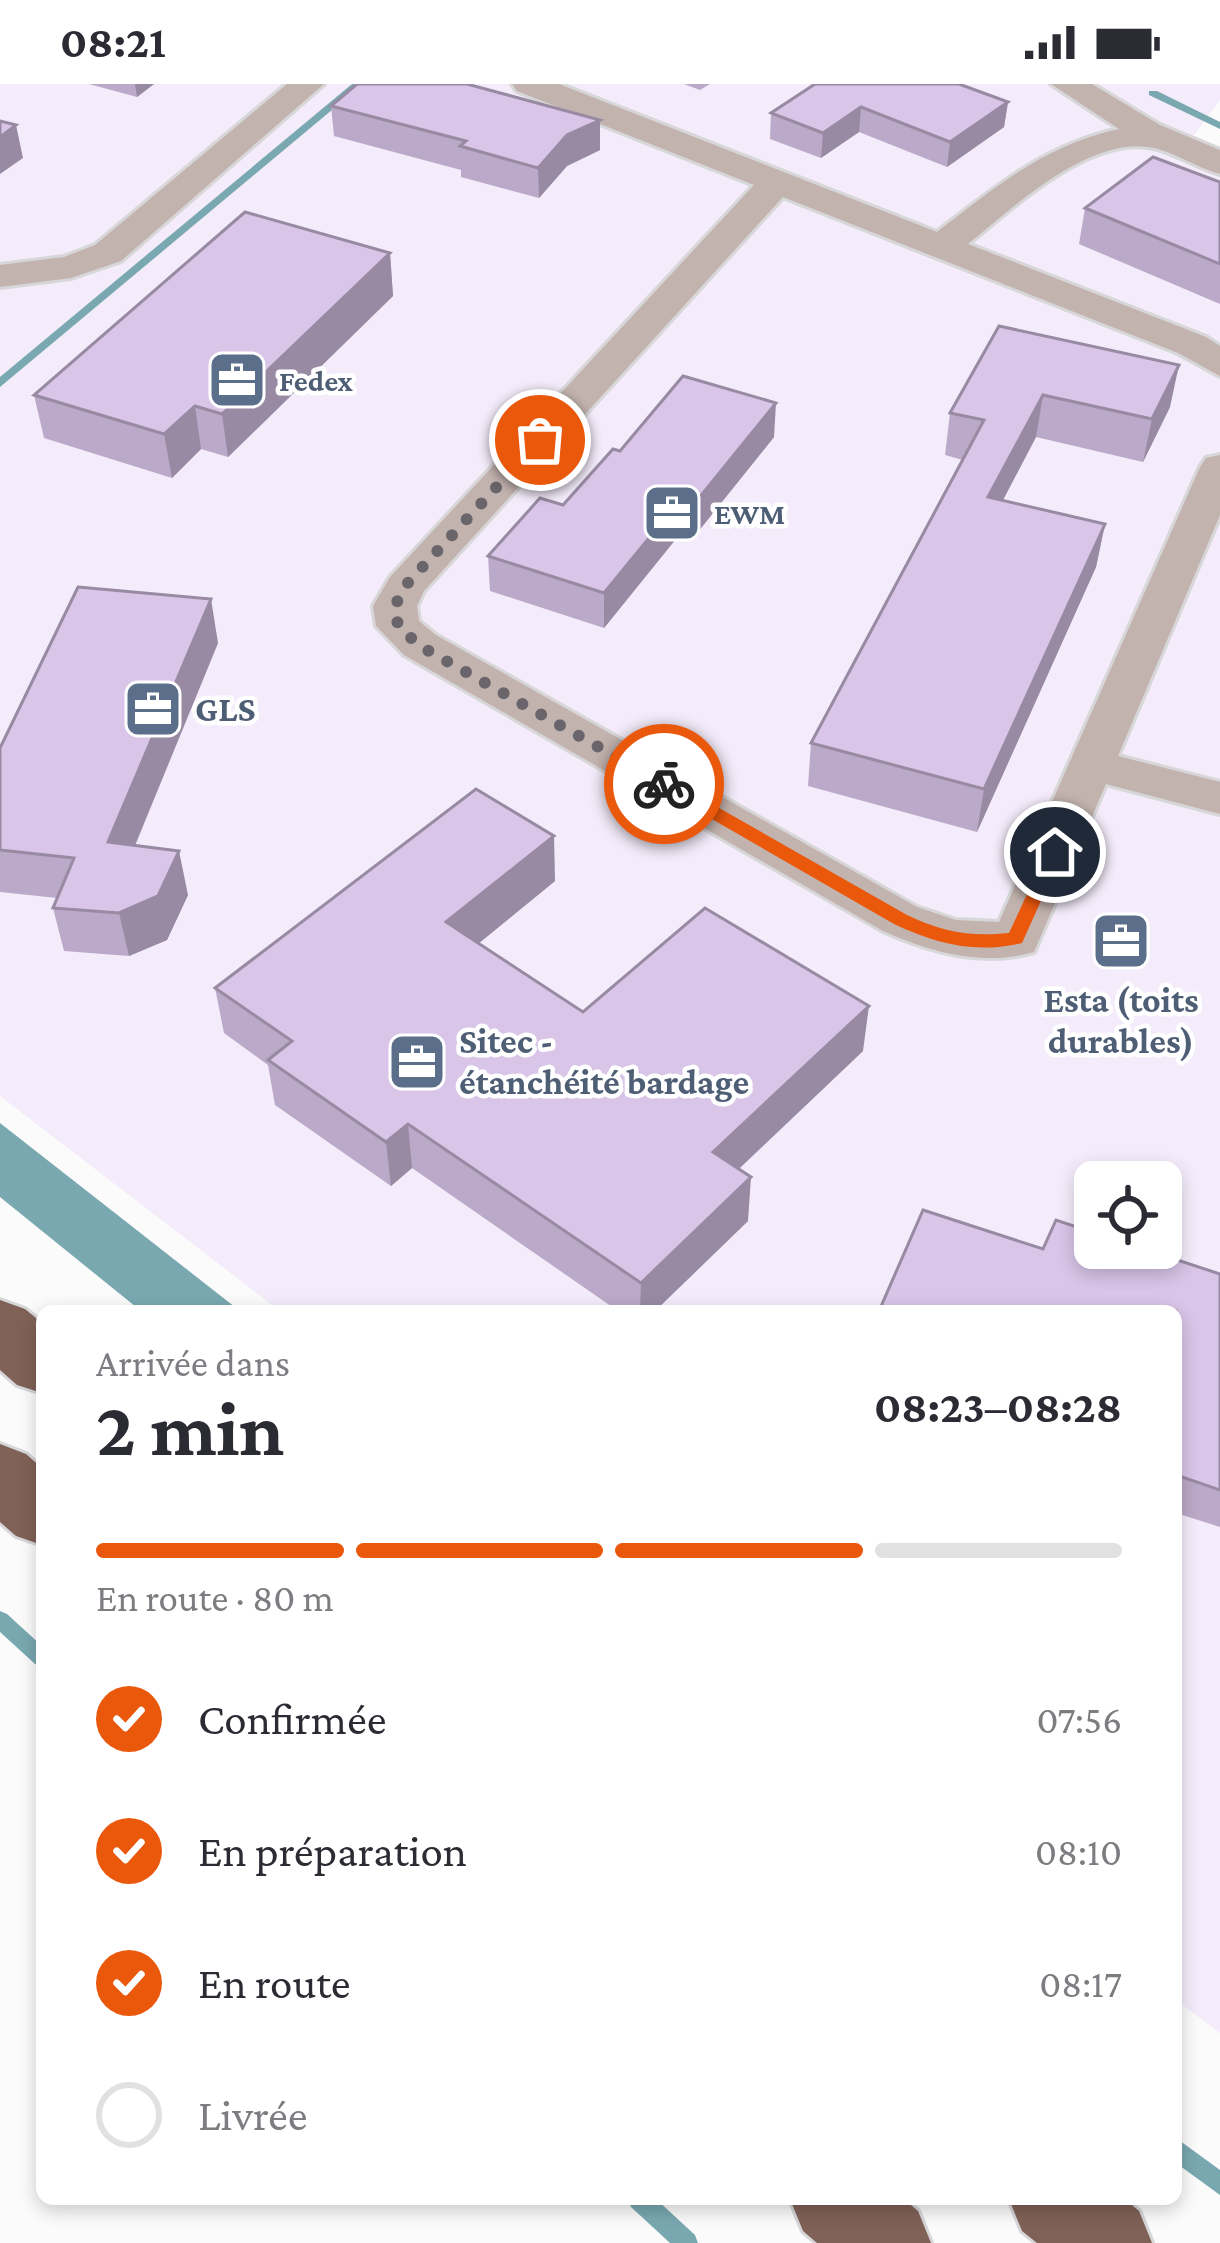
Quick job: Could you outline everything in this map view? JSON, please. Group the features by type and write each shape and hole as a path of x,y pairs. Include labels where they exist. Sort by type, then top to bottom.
{"highway":[{"path":"0,1329 36,1359"},
{"path":"0,1477 36,1508"},
{"path":"842,2205 886,2243"},
{"path":"1061,2205 1108,2243"}],"street":[{"path":"0,276 71,267 108,253 307,84"},
{"path":"529,84 1192,345 1220,364"},
{"path":"1070,86 1220,163"},
{"path":"1070,86 1081,103 1070,140"},
{"path":"942,247 1070,140 1127,113 1220,143"},
{"path":"778,181 405,586 395,606 398,626 420,646 900,919 936,936 975,943 1016,939 1220,467"},
{"path":"1094,765 1220,798"}],"shaded area":[{"path":"0,84 1220,84 1220,100 1178,157 1220,175 1220,2033 1182,2004 1182,1305 272,1305 0,1096"}],"water":[{"path":"0,1123 232,1305 134,1305 0,1197"}],"building":[{"path":"357,84 467,84 600,120 567,135 538,168 460,146 466,141 331,106"},
{"path":"815,84 959,84 1008,102 950,142 861,107 823,133 771,113"},
{"path":"0,121 16,125 0,137"},
{"path":"1153,157 1220,182 1220,264 1085,208"},
{"path":"245,212 390,253 222,414 195,406 164,434 34,395"},
{"path":"999,326 1179,365 1152,419 1043,395 988,497 1105,524 984,789 811,743 984,420 950,413"},
{"path":"683,376 776,403 699,498 685,494 604,593 488,556 540,498 563,505 613,449 620,451"},
{"path":"78,587 211,599 108,842 179,851 158,896 119,913 53,908 74,858 0,850 0,748"},
{"path":"476,789 554,836 446,922 583,1012 705,908 869,1006 713,1152 751,1177 641,1283 408,1124 386,1142 268,1060 292,1041 215,988"},
{"path":"923,1210 1043,1249 1056,1220 1074,1226 1074,1269 1182,1269 1182,1261 1220,1274 1220,1490 1182,1477 1182,1305 882,1305"}],"waterway":[{"path":"0,383 358,84"},
{"path":"1153,93 1220,126"},
{"path":"0,1620 36,1653"},
{"path":"1182,2154 1220,2184"},
{"path":"646,2205 687,2243"}],"way so far":[{"path":"540,440 405,586 395,606 398,626 420,646 664,784"}],"place":[{"name":"Fedex","path":"237,380"},
{"name":"EWM","path":"672,513"},
{"name":"GLS","path":"153,709"},
{"name":"Esta (toits durables)","path":"1121,941"},
{"name":"Sitec - étanchéité bardage","path":"417,1062"}],"route":[{"path":"664,784 900,919 936,936 975,943 1016,939 1055,852"}]}
